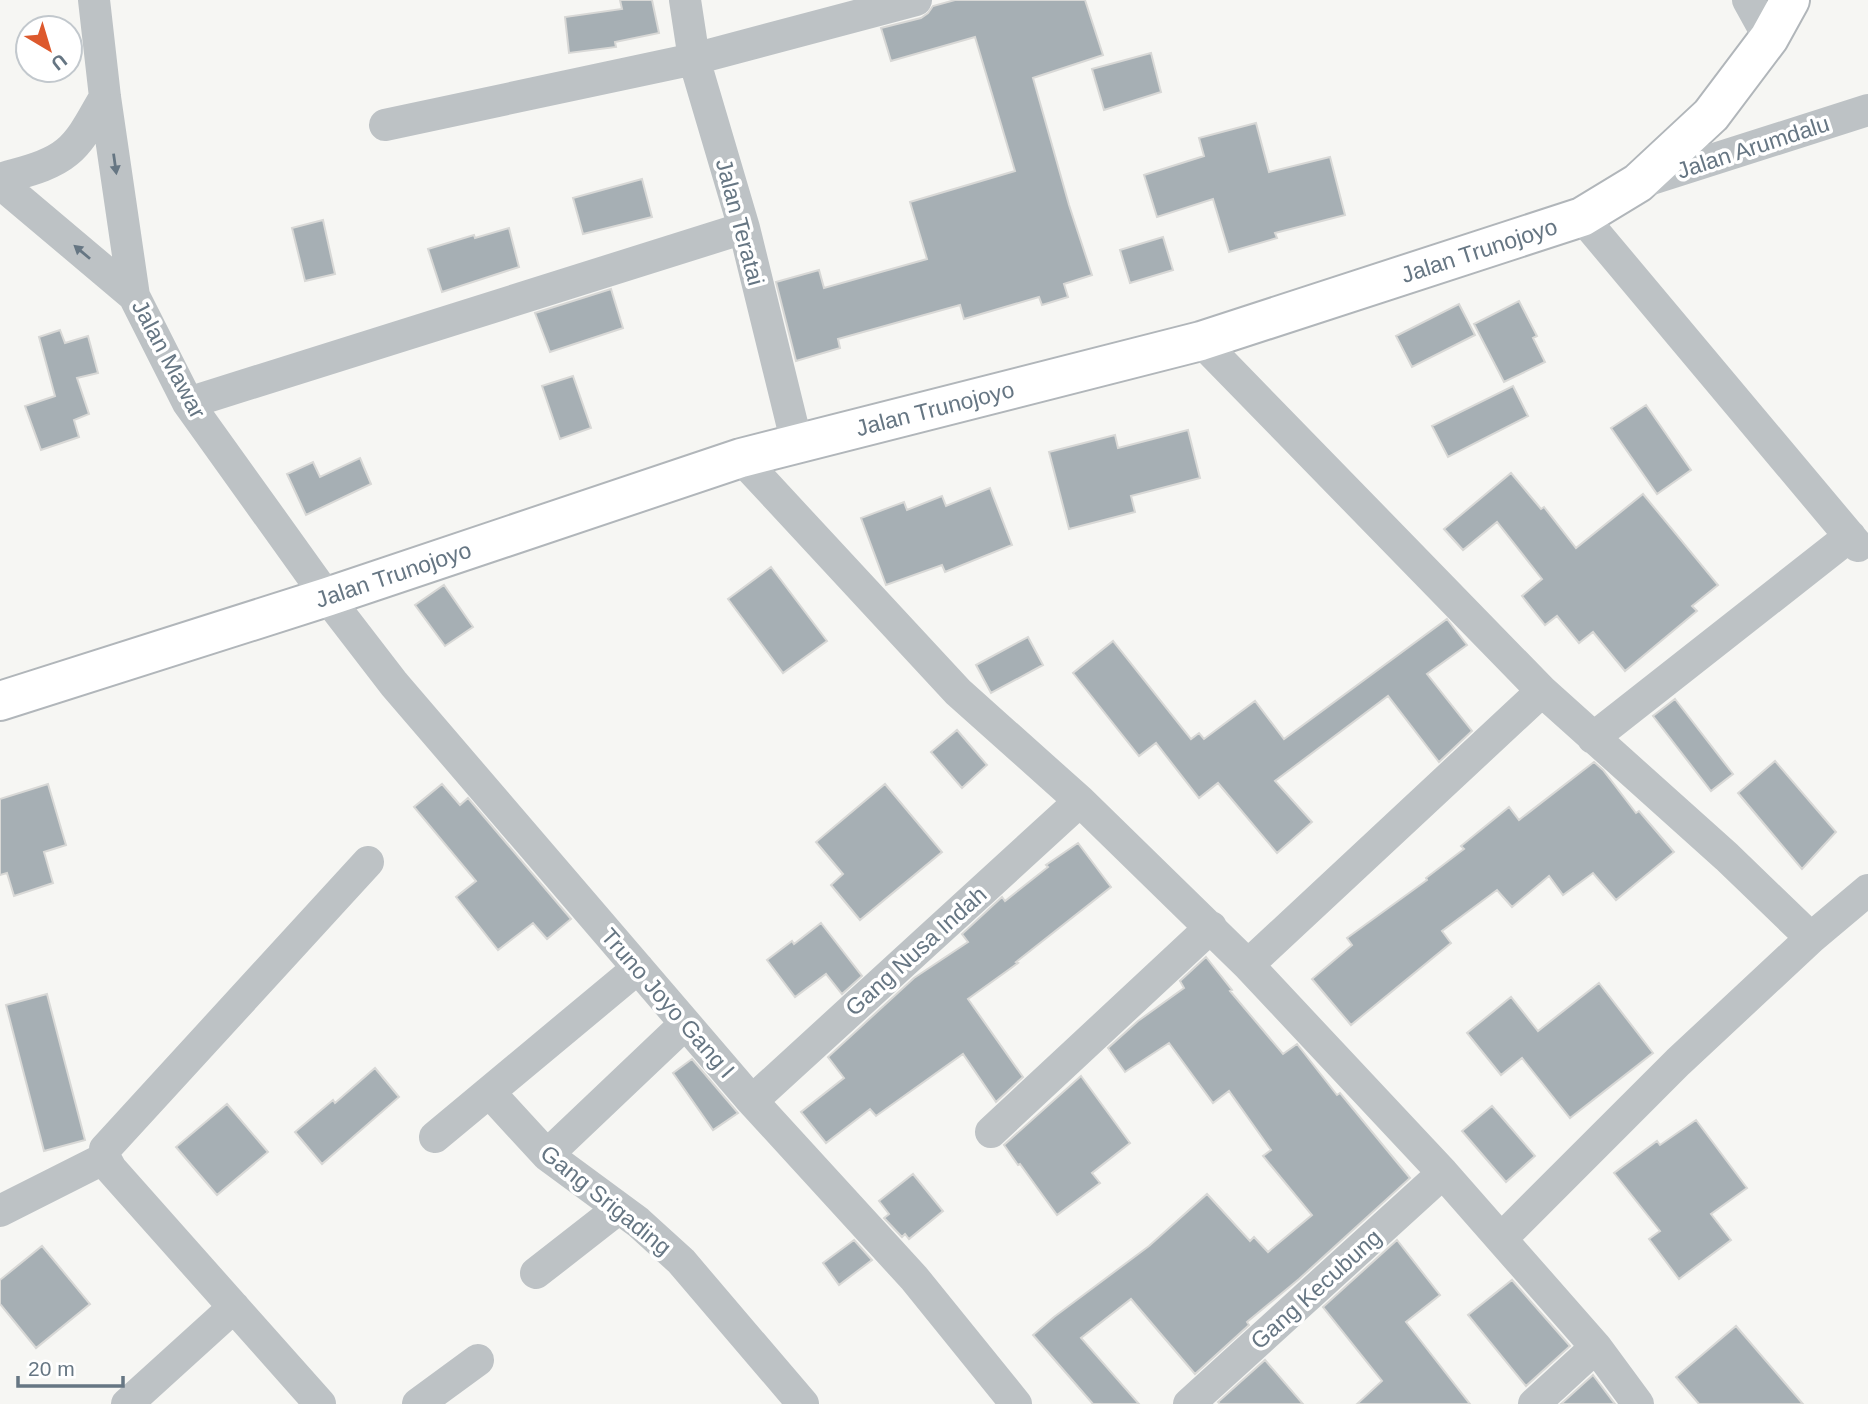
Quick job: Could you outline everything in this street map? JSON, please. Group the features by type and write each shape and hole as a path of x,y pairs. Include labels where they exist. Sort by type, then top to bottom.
{"main road":[{"name":"Jalan Trunojoyo","path":"0,701 327,597 741,458 1200,341 1583,217 1638,183 1711,115 1769,38 1790,0"}],"street":[{"name":"Jalan Mawar","path":"94,0 134,296 188,403 327,597"},
{"name":"Jalan Teratai","path":"685,0 694,59 744,228 797,444"},
{"path":"385,125 694,59 916,0"},
{"path":"1748,0 1769,38"},
{"path":"0,181 43,166 67,152 79,139 105,97"},
{"name":"Jalan Arumdalu","path":"1638,183 1868,110"},
{"path":"0,181 134,296"},
{"path":"1583,217 1861,545 1593,738"},
{"path":"188,403 744,228"},
{"path":"1200,341 1542,691 1727,857 1811,938"},
{"path":"741,458 958,692 1080,801 1248,965 1502,1238 1596,1347 1638,1404"},
{"name":"Truno Joyo Gang I","path":"327,597 394,684 752,1101 914,1278 1016,1404"},
{"path":"1248,965 1542,691"},
{"name":"Gang Nusa Indah","path":"752,1101 1080,801"},
{"path":"320,1404 111,1169 105,1158 105,1149 368,862"},
{"path":"1502,1238 1678,1062 1811,938 1868,890"},
{"path":"991,1132 1211,927"},
{"path":"435,1137 638,968"},
{"path":"547,1155 685,1024"},
{"name":"Gang Srigading","path":"490,1093 547,1155 660,1240 803,1404"},
{"path":"0,1211 105,1158"},
{"name":"Gang Kecubung","path":"1189,1404 1443,1173"},
{"path":"536,1273 618,1209"},
{"path":"127,1404 234,1307"},
{"path":"1534,1404 1596,1347"},
{"path":"418,1404 478,1360"}],"building":[{"path":"620,0 652,0 659,33 615,42 616,47 569,53 565,17 622,9"},
{"path":"955,0 1085,0 1103,55 1033,78 1092,275 1064,284 1068,297 1042,305 1039,297 964,319 960,305 838,339 840,348 796,361 776,282 819,270 824,288 927,259 910,202 1015,171 975,37 891,61 881,28 921,18 933,6"},
{"path":"1151,53 1161,92 1104,110 1092,69"},
{"path":"1256,123 1269,172 1330,157 1345,215 1275,233 1277,238 1229,252 1213,199 1157,217 1144,175 1204,156 1199,138"},
{"path":"642,179 652,217 583,234 573,198"},
{"path":"323,220 335,274 305,281 292,228"},
{"path":"509,228 519,267 442,292 428,249"},
{"path":"1163,237 1173,270 1130,283 1120,250"},
{"path":"611,289 623,328 550,352 535,313"},
{"path":"1519,301 1537,336 1533,338 1545,362 1504,382 1474,324"},
{"path":"1459,304 1475,335 1412,367 1396,336"},
{"path":"60,330 65,343 88,336 98,373 77,378 89,414 74,420 79,437 41,450 25,406 55,396 39,337"},
{"path":"573,376 591,428 560,439 542,386"},
{"path":"1513,386 1528,416 1448,457 1432,426"},
{"path":"1646,405 1691,470 1657,494 1611,428"},
{"path":"1188,430 1200,478 1131,496 1135,512 1069,529 1049,452 1115,435 1118,448"},
{"path":"360,458 371,484 306,515 287,474 313,462 320,477"},
{"path":"1511,473 1541,509 1544,507 1576,548 1643,494 1718,585 1692,606 1697,611 1625,671 1593,632 1579,643 1557,616 1545,625 1522,596 1542,579 1497,522 1463,550 1444,529"},
{"path":"990,488 1012,545 945,572 942,565 886,585 861,518 904,502 907,510 942,496 946,506"},
{"path":"771,567 827,641 783,673 728,599"},
{"path":"444,585 473,627 445,646 415,605"},
{"path":"1447,619 1467,645 1427,674 1472,731 1439,762 1388,696 1275,781 1312,822 1277,853 1218,783 1199,798 1156,743 1139,756 1073,673 1113,641 1191,739 1199,733 1204,739 1255,701 1284,739"},
{"path":"1028,637 1043,665 991,693 976,665"},
{"path":"1675,699 1733,774 1711,791 1653,716"},
{"path":"957,730 987,765 962,788 931,752"},
{"path":"1775,761 1836,832 1802,869 1738,793"},
{"path":"1594,762 1636,813 1639,811 1674,852 1616,900 1593,873 1563,895 1549,876 1512,907 1497,890 1442,931 1451,943 1351,1025 1312,979 1352,945 1347,938 1427,880 1426,878 1464,849 1461,846 1509,807 1519,820"},
{"path":"48,784 66,845 44,852 53,883 14,896 7,873 0,875 0,799"},
{"path":"442,784 460,805 468,798 571,919 547,939 533,923 498,950 456,897 476,881 414,807"},
{"path":"885,784 942,852 860,920 831,885 843,874 816,842"},
{"path":"1078,843 1111,887 1016,962 1018,963 968,999 1023,1077 996,1102 963,1054 876,1116 870,1109 826,1143 801,1112 844,1078 828,1057 914,978 968,942 962,934 1002,897 1005,901 1048,867 1046,865"},
{"path":"821,923 862,976 842,994 826,974 795,997 767,960"},
{"path":"1206,957 1232,990 1230,991 1283,1054 1297,1044 1337,1095 1340,1093 1410,1178 1299,1279 1247,1322 1249,1325 1195,1374 1131,1299 1081,1338 1139,1404 1093,1404 1033,1335 1149,1246 1207,1194 1250,1241 1254,1237 1268,1252 1312,1215 1263,1156 1271,1150 1229,1091 1213,1103 1169,1043 1125,1072 1108,1048 1138,1021 1184,988 1180,981"},
{"path":"1599,983 1653,1053 1570,1118 1522,1058 1501,1075 1467,1033 1511,997 1538,1031"},
{"path":"47,994 85,1140 44,1151 6,1005"},
{"path":"692,1059 738,1113 713,1130 673,1073"},
{"path":"375,1068 399,1097 322,1164 295,1132 333,1100 335,1103"},
{"path":"1081,1076 1130,1143 1092,1173 1100,1183 1057,1215 1004,1145"},
{"path":"227,1104 268,1152 217,1195 176,1147"},
{"path":"1492,1106 1535,1156 1506,1182 1462,1131"},
{"path":"1696,1120 1747,1188 1711,1214 1731,1240 1679,1279 1649,1239 1660,1231 1614,1173 1657,1141 1660,1145"},
{"path":"913,1174 943,1211 909,1239 905,1234 902,1237 884,1218 889,1214 879,1201"},
{"path":"854,1240 872,1260 839,1285 823,1263"},
{"path":"1397,1240 1440,1295 1406,1322 1470,1404 1357,1404 1382,1381 1323,1307"},
{"path":"42,1246 90,1304 36,1348 0,1304 0,1280"},
{"path":"1512,1280 1570,1346 1526,1386 1468,1315"},
{"path":"1736,1326 1803,1404 1699,1404 1676,1377"},
{"path":"1265,1360 1303,1404 1218,1402"},
{"path":"1593,1375 1615,1404 1561,1404"}]}
